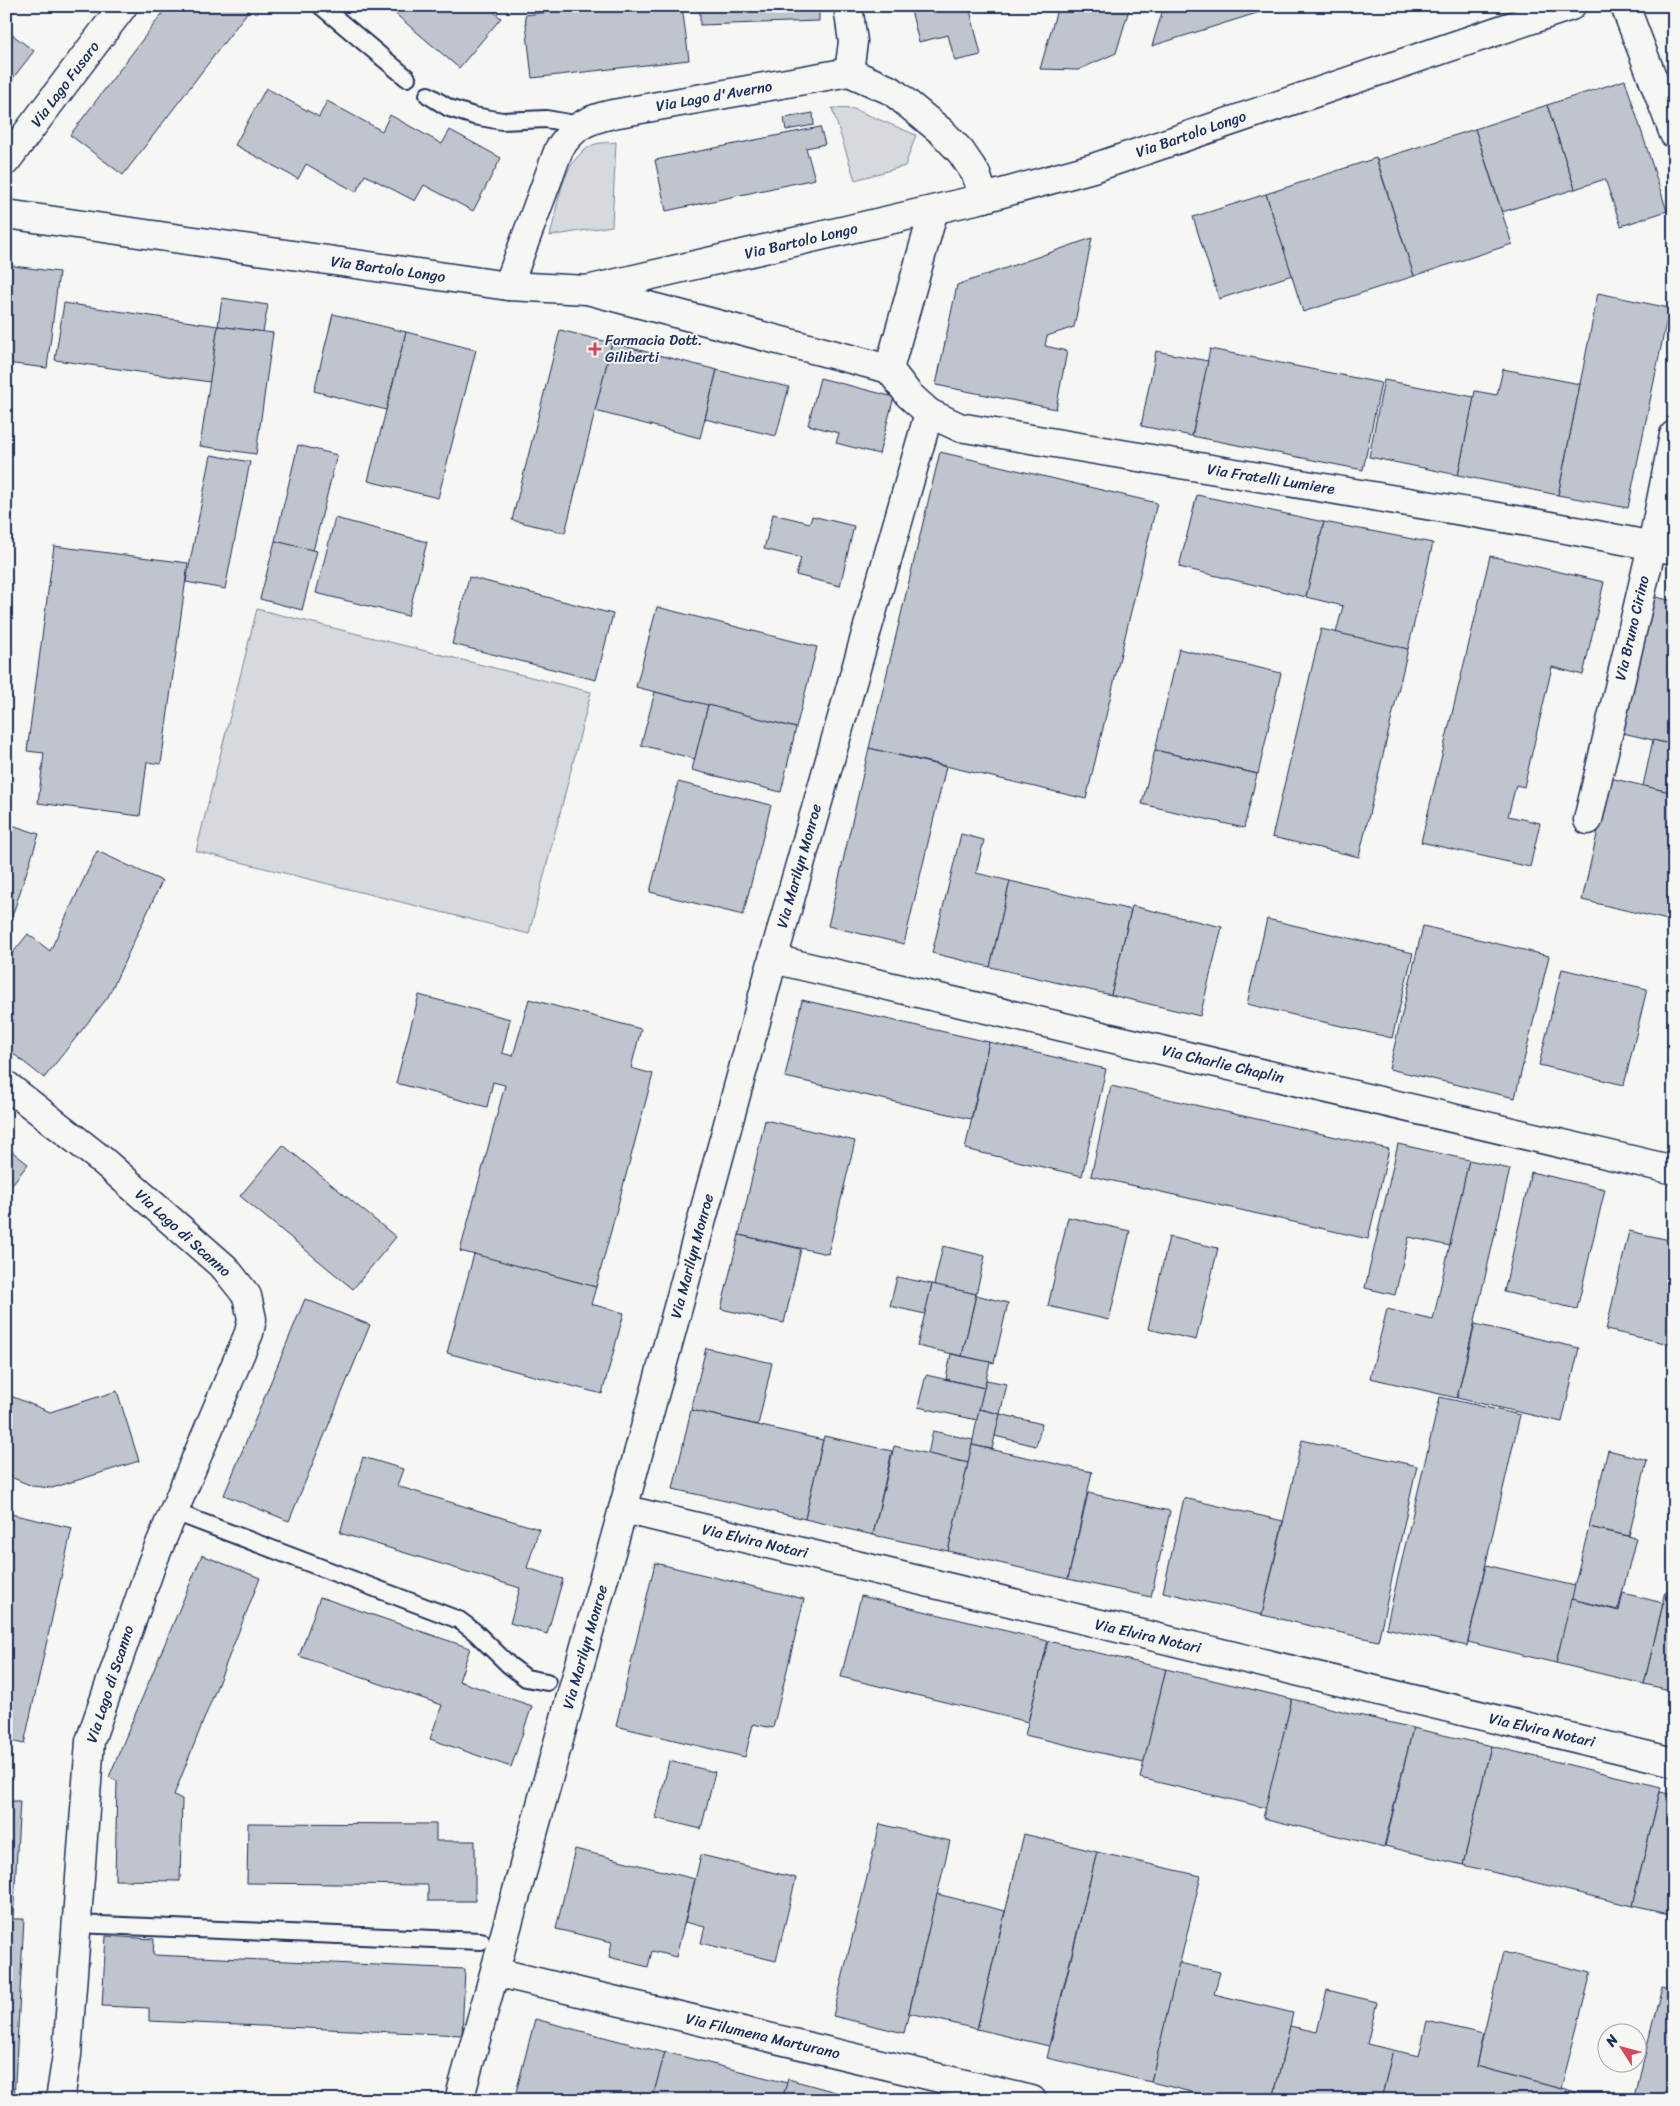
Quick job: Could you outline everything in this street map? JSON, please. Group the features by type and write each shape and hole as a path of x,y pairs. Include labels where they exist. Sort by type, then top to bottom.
{"street":[{"name":"Via Lago Fusaro","path":"6,161 123,6"},
{"path":"848,6 853,42 849,72 892,91 942,132 961,152 976,174 984,198"},
{"name":"Via Bartolo Longo","path":"6,214 508,286 587,290 984,198 1093,168 1571,6"},
{"path":"1625,6 1674,134"},
{"name":"Via Lago d'Averno","path":"508,286 559,149 568,135 580,125 605,116 849,72"},
{"path":"587,290 889,369 934,210"},
{"name":"Via Fratelli Lumiere","path":"889,369 909,395 929,413 960,427 1540,524 1663,548"},
{"name":"Via Marilyn Monroe","path":"459,2100 623,1510 773,959 929,413"},
{"name":"Via Bruno Cirino","path":"1588,820 1663,548 1674,435"},
{"name":"Via Charlie Chaplin","path":"773,959 1674,1170"},
{"name":"Via Lago di Scanno","path":"6,1085 102,1160 226,1268 247,1296 252,1320 172,1510 90,1741 66,2056 60,2100"},
{"name":"Via Elvira Notari","path":"623,1510 1674,1762"},
{"name":"Via Filumena Marturano","path":"495,1972 1032,2100"}],"lane":[{"path":"321,6 407,78"},
{"name":"Via Lago d'Averno","path":"428,96 449,108 474,116 502,120 546,119 580,125"},
{"path":"172,1510 459,1620 476,1632 509,1665 526,1678 547,1682"},
{"path":"76,1924 481,1941"}],"shaded area":[{"path":"832,108 854,109 916,135 905,166 855,180"},
{"path":"616,142 612,226 550,236 562,185 574,161 582,152 593,145"},
{"path":"257,609 591,692 529,934 196,851"}],"building":[{"path":"168,6 252,6 123,175 70,135"},
{"path":"386,6 487,6 501,18 459,68"},
{"path":"599,6 682,6 689,60 532,78 525,15"},
{"path":"700,6 819,6 819,21 700,25"},
{"path":"910,6 969,6 981,55 955,61 948,35 919,42"},
{"path":"1058,6 1130,6 1116,53 1078,70 1040,69"},
{"path":"1164,6 1276,6 1276,7 1152,46"},
{"path":"6,30 34,51 6,87"},
{"path":"1625,80 1667,211 1621,226 1605,179 1575,189 1547,105"},
{"path":"266,88 319,117 327,101 382,131 390,115 442,144 450,130 501,158 473,211 424,185 415,201 365,175 356,192 306,164 298,179 235,145"},
{"path":"1547,105 1575,189 1502,212 1475,129"},
{"path":"813,113 814,125 786,130 784,118"},
{"path":"820,127 825,144 806,148 815,179 666,211 655,160"},
{"path":"1475,129 1512,244 1414,276 1377,160"},
{"path":"1376,158 1414,276 1303,312 1266,194"},
{"path":"1266,194 1292,275 1219,299 1193,217"},
{"path":"1092,238 1074,327 1047,336 1045,346 1067,351 1056,409 936,385 957,285"},
{"path":"6,265 59,272 47,368 6,363 6,318 9,298 6,298"},
{"path":"1598,293 1669,308 1628,508 1558,495"},
{"path":"222,298 268,305 263,332 218,326"},
{"path":"64,303 218,326 210,382 55,360"},
{"path":"333,314 406,332 386,410 314,391"},
{"path":"218,326 273,333 256,454 200,446"},
{"path":"560,330 612,343 565,533 512,520"},
{"path":"406,332 476,350 438,498 368,481"},
{"path":"612,343 717,370 700,438 595,411"},
{"path":"1210,349 1381,383 1363,470 1192,436"},
{"path":"1156,351 1208,361 1192,436 1141,426"},
{"path":"1503,369 1580,384 1558,495 1458,475 1475,391 1497,395"},
{"path":"717,370 789,387 776,436 705,419"},
{"path":"820,378 894,397 879,454 836,443 839,433 808,425"},
{"path":"1384,380 1474,397 1458,475 1369,457"},
{"path":"298,445 337,455 313,551 275,541"},
{"path":"940,452 1157,503 1086,799 869,748"},
{"path":"211,455 250,462 225,589 186,582"},
{"path":"1197,495 1324,522 1306,597 1179,567"},
{"path":"773,514 810,523 812,516 854,526 840,586 796,575 801,558 764,549"},
{"path":"335,518 427,542 408,616 316,593"},
{"path":"1324,522 1433,543 1408,649 1336,633 1343,606 1306,597"},
{"path":"275,541 317,551 302,610 260,599"},
{"path":"54,546 188,563 161,764 147,762 140,816 38,803 44,753 27,751"},
{"path":"1490,556 1604,582 1583,675 1552,667 1524,787 1516,785 1508,816 1540,823 1530,867 1421,842"},
{"path":"469,577 613,614 596,680 452,644"},
{"path":"1655,597 1674,601 1674,745 1623,733"},
{"path":"657,607 817,647 796,728 636,687"},
{"path":"1321,629 1408,649 1359,857 1272,837"},
{"path":"1179,649 1281,673 1258,774 1155,750"},
{"path":"655,692 708,705 695,759 641,745"},
{"path":"708,705 796,728 781,792 692,770"},
{"path":"1653,740 1674,745 1674,793 1643,786"},
{"path":"869,748 946,767 904,944 828,926"},
{"path":"1155,750 1257,774 1244,828 1142,804"},
{"path":"1610,778 1674,793 1674,912 1672,921 1582,900"},
{"path":"678,782 771,805 743,915 650,892"},
{"path":"6,823 39,834 6,935"},
{"path":"961,834 984,840 976,873 1010,881 990,967 932,953"},
{"path":"97,851 162,881 108,997 44,1078 6,1048 6,961 28,934 50,951"},
{"path":"1010,881 1131,910 1111,995 990,967"},
{"path":"1132,906 1222,927 1200,1016 1111,995"},
{"path":"1267,919 1413,953 1392,1038 1247,1004"},
{"path":"1423,926 1549,956 1515,1098 1389,1069"},
{"path":"1562,969 1647,989 1624,1085 1539,1065"},
{"path":"419,995 510,1019 502,1053 513,1056 529,999 641,1029 631,1068 653,1074 596,1287 460,1251 505,1085 493,1082 487,1107 396,1083"},
{"path":"802,1000 989,1042 971,1119 785,1077"},
{"path":"989,1042 1106,1069 1082,1176 965,1149"},
{"path":"1111,1086 1389,1149 1368,1239 1091,1176"},
{"path":"765,1120 855,1141 828,1254 739,1235"},
{"path":"1398,1144 1469,1160 1450,1246 1409,1237 1395,1295 1365,1288"},
{"path":"283,1145 396,1237 353,1289 240,1196"},
{"path":"6,1147 28,1164 6,1192"},
{"path":"1469,1160 1510,1169 1457,1398 1370,1378 1387,1309 1433,1320"},
{"path":"1531,1172 1605,1189 1577,1309 1504,1292"},
{"path":"1068,1217 1130,1231 1109,1320 1048,1306"},
{"path":"1629,1231 1674,1241 1674,1345 1606,1330"},
{"path":"739,1235 801,1249 784,1323 721,1309"},
{"path":"1169,1237 1218,1248 1196,1340 1148,1329"},
{"path":"943,1246 985,1256 976,1294 934,1285"},
{"path":"474,1254 596,1287 591,1304 624,1313 602,1394 447,1353"},
{"path":"897,1277 932,1284 925,1314 890,1306"},
{"path":"932,1284 976,1294 962,1356 917,1346"},
{"path":"976,1295 1008,1303 994,1363 962,1356"},
{"path":"305,1299 370,1325 289,1521 224,1495"},
{"path":"1475,1324 1579,1348 1562,1422 1457,1398"},
{"path":"706,1348 772,1363 758,1425 691,1410"},
{"path":"951,1354 990,1362 984,1388 946,1379"},
{"path":"926,1375 984,1388 977,1420 918,1407"},
{"path":"986,1380 1007,1384 1000,1414 979,1409"},
{"path":"117,1391 139,1461 52,1488 32,1486 6,1475 6,1394 50,1412"},
{"path":"1440,1397 1520,1415 1467,1646 1386,1628"},
{"path":"979,1409 1000,1414 992,1449 972,1445"},
{"path":"691,1410 823,1440 805,1519 673,1489"},
{"path":"1000,1414 1042,1424 1036,1446 995,1436"},
{"path":"933,1431 973,1440 968,1463 928,1454"},
{"path":"824,1436 892,1451 873,1535 805,1519"},
{"path":"1302,1440 1417,1466 1378,1641 1262,1615"},
{"path":"972,1445 1092,1472 1068,1579 948,1551"},
{"path":"894,1446 968,1463 948,1551 873,1535"},
{"path":"1608,1450 1647,1460 1629,1536 1589,1527"},
{"path":"363,1457 403,1469 397,1486 539,1529 527,1568 563,1579 547,1634 510,1623 520,1588 340,1533"},
{"path":"1088,1493 1170,1511 1151,1597 1068,1579"},
{"path":"1184,1498 1283,1521 1262,1615 1163,1592"},
{"path":"6,1513 72,1528 24,1744 6,1740"},
{"path":"1589,1527 1636,1538 1618,1610 1571,1599"},
{"path":"202,1555 260,1578 174,1795 182,1799 180,1881 115,1880 117,1781 109,1777"},
{"path":"655,1563 804,1599 773,1728 753,1724 745,1757 616,1726"},
{"path":"1486,1565 1575,1586 1556,1663 1468,1642"},
{"path":"1666,1591 1674,1592 1674,1691 1644,1684"},
{"path":"1623,1593 1663,1603 1644,1684 1556,1663 1571,1599 1619,1611"},
{"path":"861,1596 1048,1641 1028,1722 841,1677"},
{"path":"320,1597 470,1648 459,1681 532,1706 511,1767 430,1739 442,1705 299,1656"},
{"path":"1048,1641 1166,1669 1144,1763 1025,1735"},
{"path":"1166,1669 1292,1699 1266,1808 1140,1778"},
{"path":"1292,1699 1413,1728 1384,1847 1263,1818"},
{"path":"1413,1728 1491,1746 1463,1865 1385,1846"},
{"path":"1491,1746 1661,1787 1632,1906 1463,1865"},
{"path":"669,1761 715,1772 701,1829 656,1818"},
{"path":"1660,1792 1674,1795 1674,1915 1632,1906"},
{"path":"6,1801 20,1801 13,1919 24,1919 14,2100 6,2100"},
{"path":"248,1823 436,1824 436,1841 475,1841 475,1901 428,1901 428,1885 247,1883"},
{"path":"880,1824 950,1841 904,2033 833,2016"},
{"path":"1024,1834 1097,1852 1049,2046 977,2029"},
{"path":"575,1849 695,1879 676,1957 652,1951 648,1967 609,1957 612,1942 556,1929"},
{"path":"1097,1852 1201,1876 1151,2082 1047,2058"},
{"path":"701,1855 796,1878 776,1961 701,1943 705,1927 685,1922"},
{"path":"937,1894 1005,1911 977,2029 909,2013"},
{"path":"106,1936 154,1939 153,1955 465,1969 462,2035 149,2021 149,2008 102,2006"},
{"path":"1503,1952 1591,1973 1561,2089 1476,2066"},
{"path":"1179,1963 1220,1972 1214,1994 1293,2013 1273,2100 1224,2100 1151,2082"},
{"path":"1662,1986 1674,1989 1674,2100 1634,2100 1640,2074 1648,2074 1648,2043"},
{"path":"1327,1990 1377,2002 1367,2044 1393,2050 1381,2100 1273,2100 1290,2026 1317,2032"},
{"path":"535,2019 665,2053 652,2100 514,2100"},
{"path":"1427,2021 1483,2034 1476,2066 1576,2093 1574,2100 1381,2100 1393,2050 1419,2056"},
{"path":"665,2052 787,2083 782,2100 652,2100"},
{"path":"788,2079 865,2100 782,2100"}],"place":[{"name":"Farmacia Dott. Giliberti","path":"595,349"}]}
